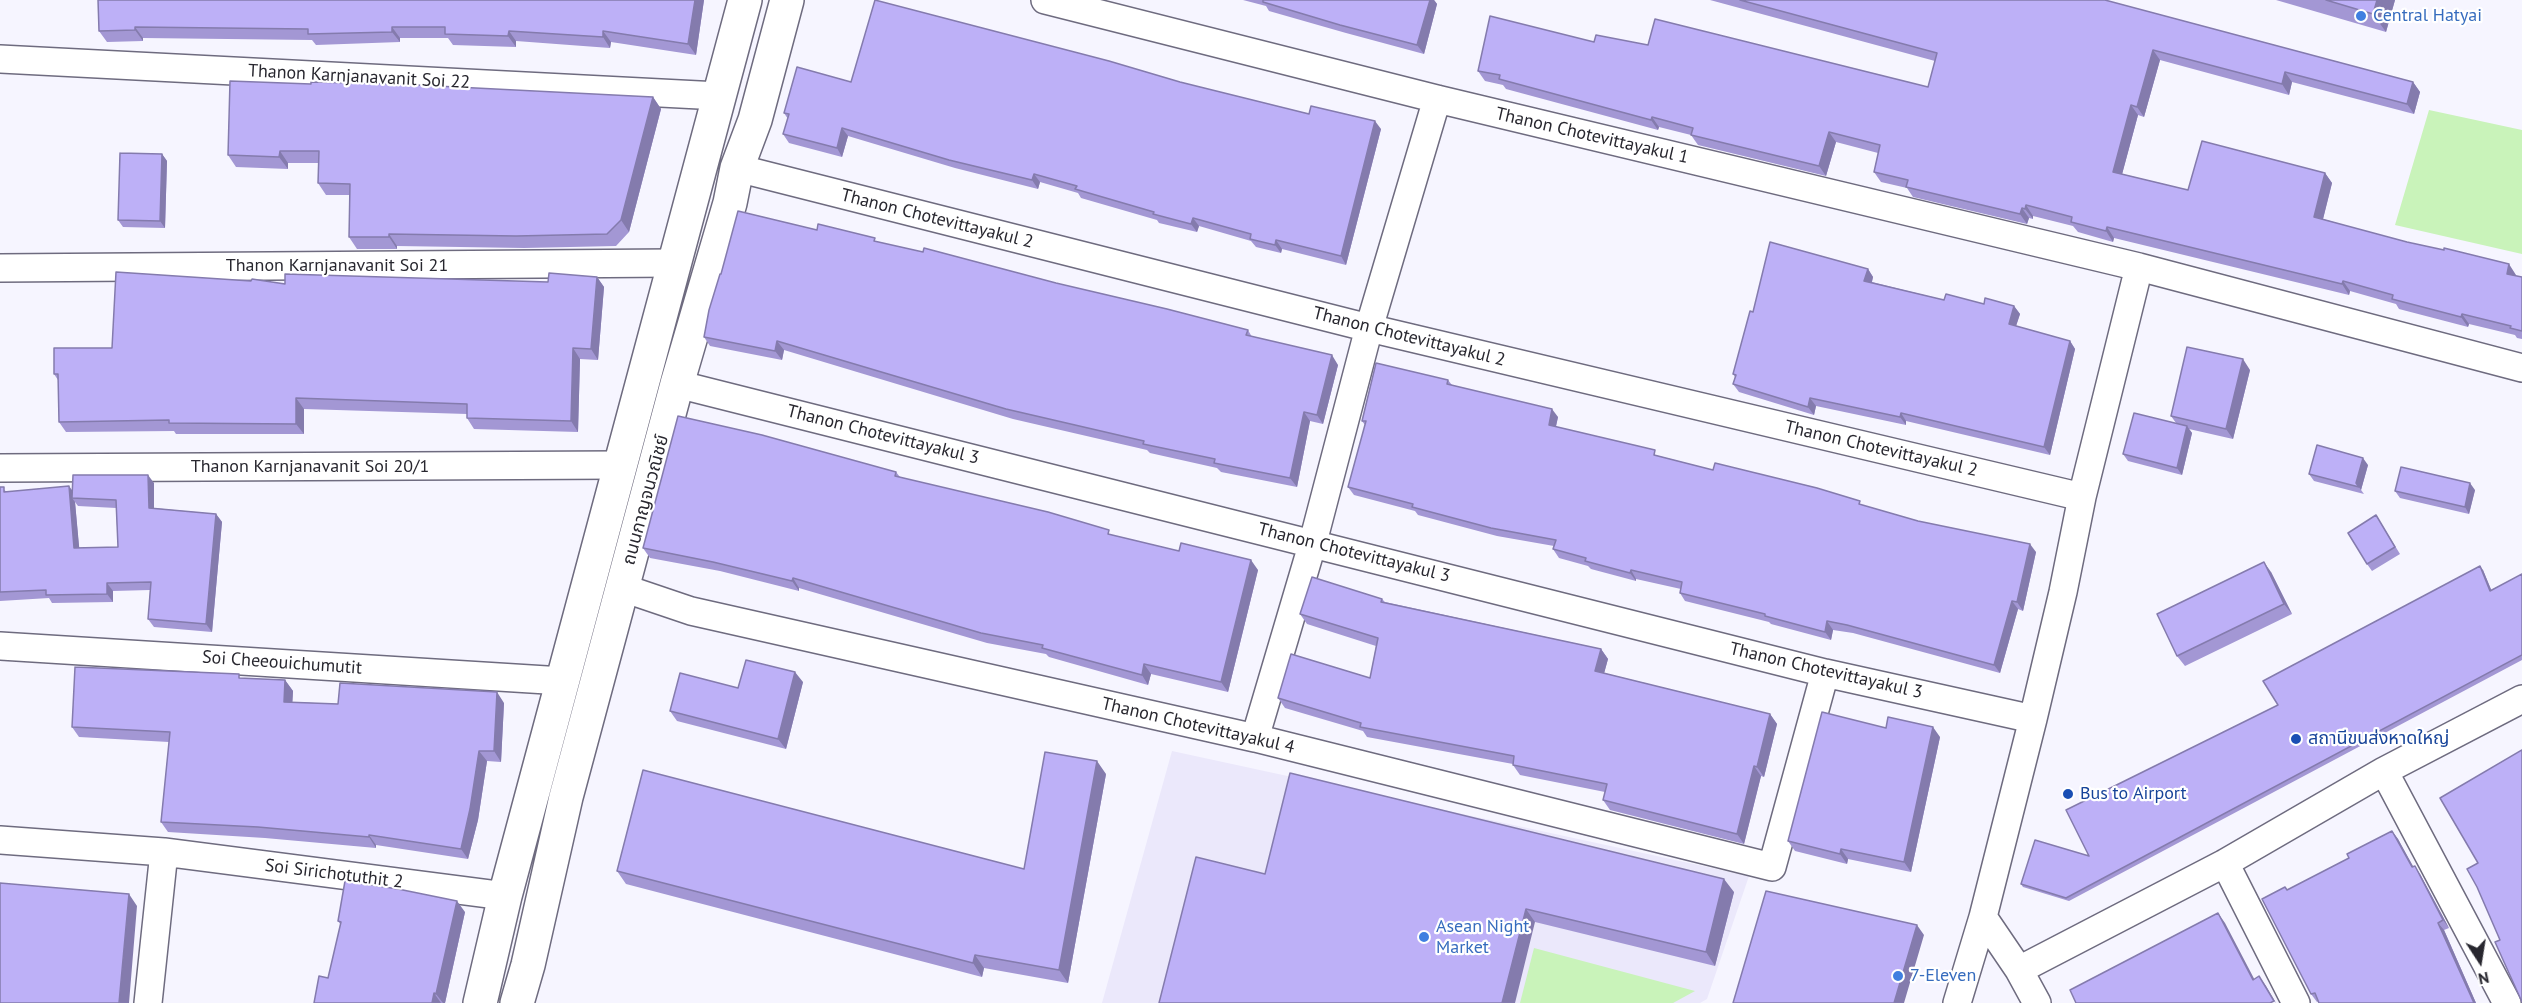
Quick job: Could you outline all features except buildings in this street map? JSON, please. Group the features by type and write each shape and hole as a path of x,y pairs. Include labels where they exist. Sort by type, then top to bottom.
{"main road":[{"name":"ถนนกาญจนวณิชย์","path":"480,1003 505,896 745,0"},
{"name":"ถนนกาญจนวณิชย์","path":"518,1003 566,796 677,384 730,203 737,168 754,120 787,0"},
{"path":"704,158 737,168"},
{"path":"643,380 677,384"}],"street":[{"name":"Thanon Chotevittayakul 1","path":"1045,0 1437,99 2139,267 2522,368"},
{"name":"Thanon Karnjanavanit Soi 22","path":"0,59 719,96"},
{"path":"1255,738 1312,542 1369,328 1437,99"},
{"name":"Thanon Chotevittayakul 2","path":"737,168 1369,328 2082,497"},
{"name":"Thanon Karnjanavanit Soi 21","path":"0,268 674,263"},
{"path":"1957,1003 1983,917 2033,719 2063,592 2082,497 2139,267"},
{"name":"Thanon Chotevittayakul 3","path":"677,384 1312,542 1825,673 2033,719"},
{"name":"Thanon Karnjanavanit Soi 20/1","path":"0,468 620,465"},
{"name":"Thanon Chotevittayakul 4","path":"623,588 691,611 1255,738 1772,867 1825,673"},
{"name":"Soi Cheeouichumutit","path":"0,646 563,681"},
{"path":"2019,970 2225,863 2384,771 2522,699"},
{"path":"2384,771 2507,1003"},
{"name":"Soi Sirichotuthit 2","path":"0,840 164,852 505,896"},
{"path":"148,1003 164,852"},
{"path":"2225,863 2296,1003"},
{"path":"1983,917 2019,970 2037,1003"}],"shaded area":[{"name":"Asean Night Market","path":"1172,751 1749,876 1707,999 1700,1003 1102,1003"}],"green space":[{"path":"2429,110 2522,130 2522,254 2395,225"},
{"path":"1534,948 1695,991 1673,1003 1520,1003"}],"place":[{"name":"Central Hatyai","path":"2361,16"},
{"name":"สถานีขนส่งหาดใหญ่","path":"2296,739"},
{"name":"Bus to Airport","path":"2068,794"},
{"name":"Asean Night Market","path":"1424,937"},
{"name":"7-Eleven","path":"1898,976"}]}
